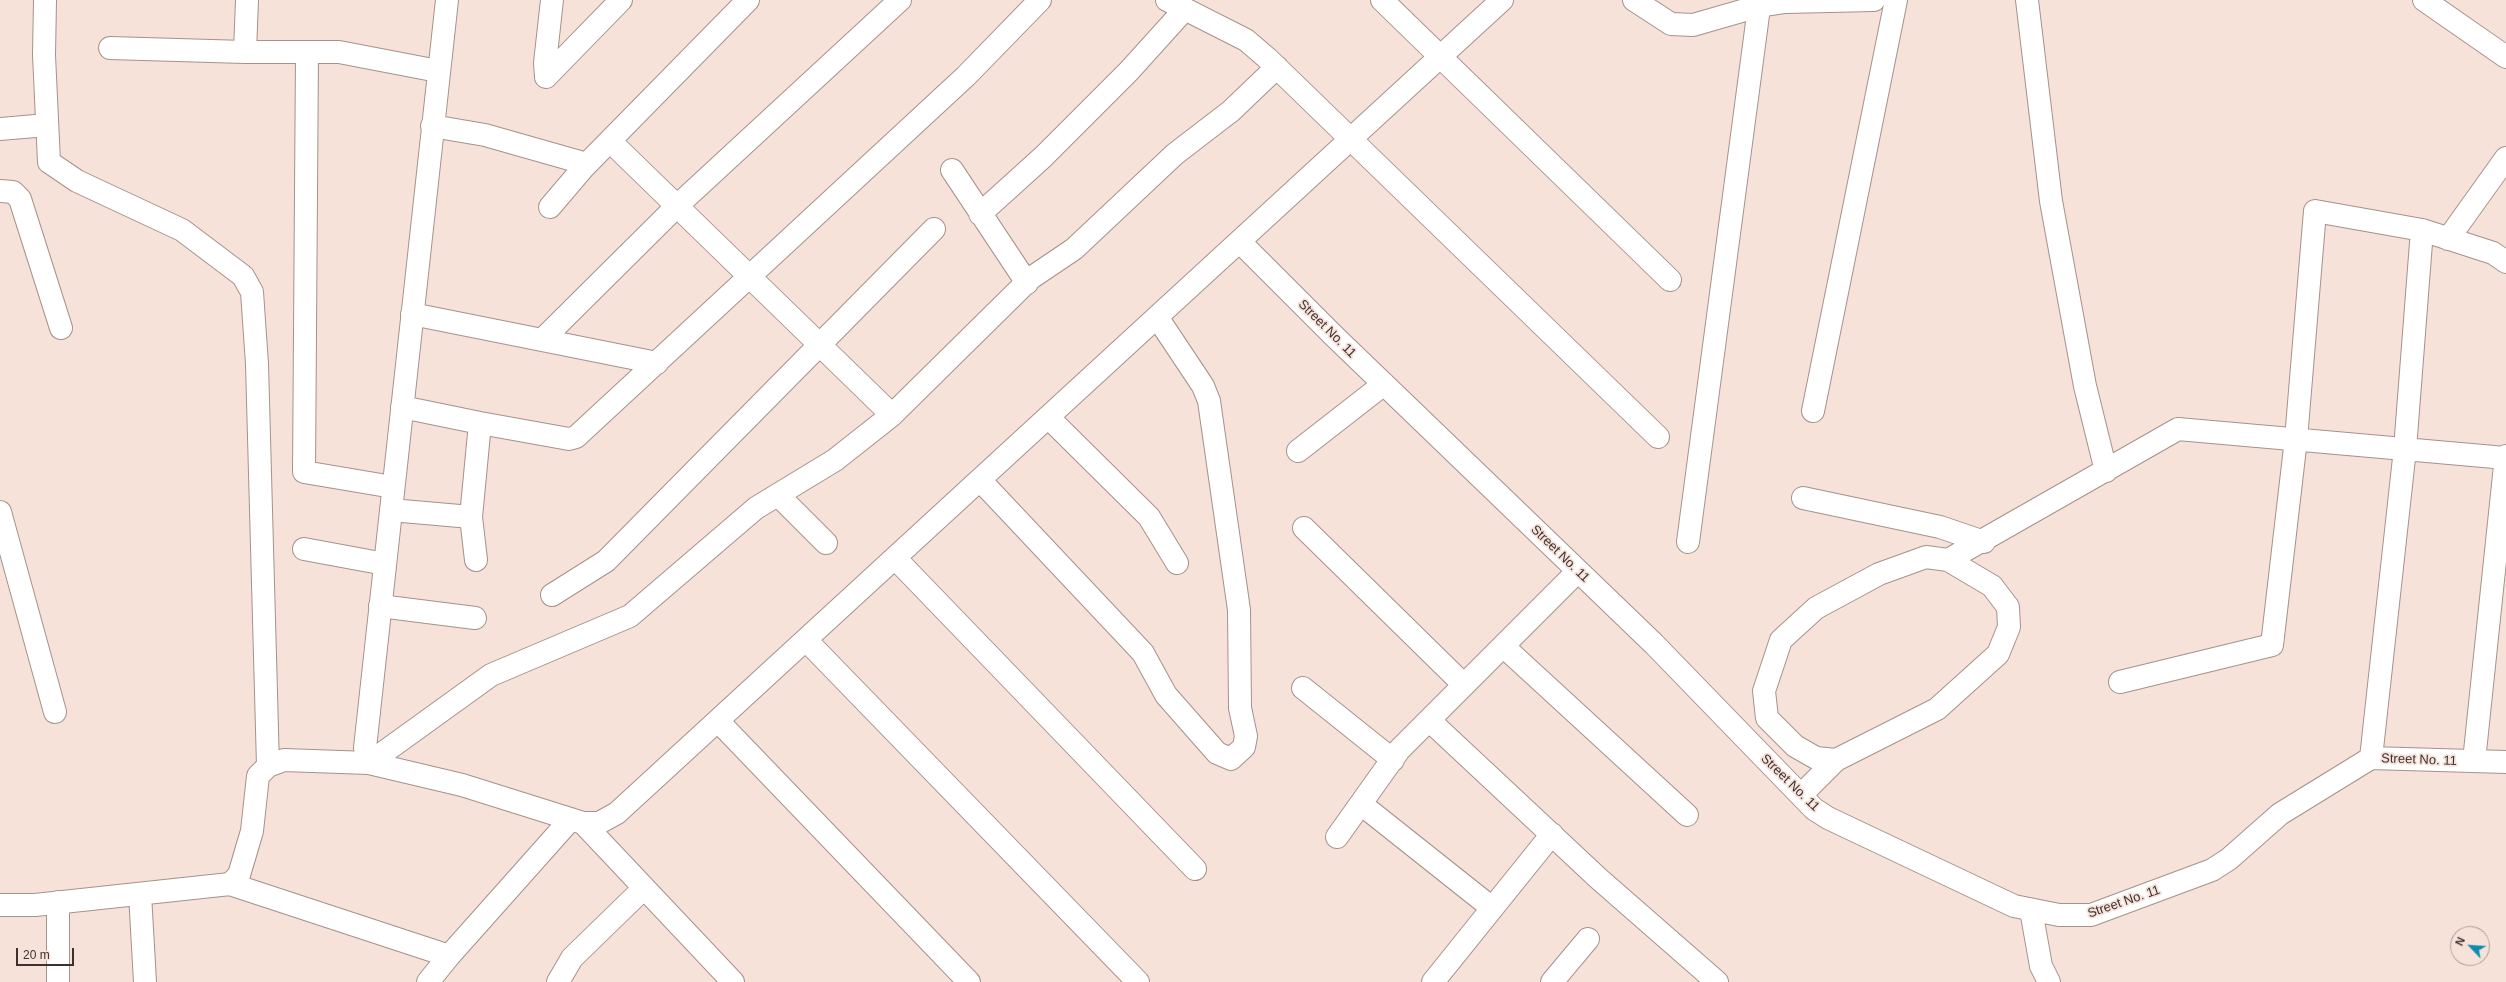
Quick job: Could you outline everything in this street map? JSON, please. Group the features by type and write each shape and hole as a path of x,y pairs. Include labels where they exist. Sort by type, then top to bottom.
{"street":[{"path":"45,0 44,55 49,162 76,181 182,230 243,276 252,292 257,364 268,766"},
{"path":"245,52 247,0"},
{"path":"369,764 365,748 384,564 438,71 448,0"},
{"path":"552,0 545,63 546,77 621,0"},
{"path":"550,207 587,164 748,0"},
{"path":"542,340 678,205 900,0"},
{"path":"402,407 569,439 576,437 752,276 966,76 1040,0"},
{"path":"1382,0 1442,56 1670,280"},
{"path":"230,884 239,875 252,831 258,776 268,766 284,760 369,764 462,786 577,821 599,823 617,813 1502,0"},
{"path":"1634,0 1671,24 1693,26 1760,3 1874,0"},
{"path":"1813,411 1896,0"},
{"path":"2027,0 2051,201 2085,386 2106,471"},
{"path":"2424,0 2506,58"},
{"path":"1688,542 1760,3"},
{"path":"980,214 1086,114 1176,5 1246,40 1277,67 1658,437"},
{"path":"110,48 245,52 339,52 438,71"},
{"path":"307,52 304,472 393,488"},
{"path":"369,764 491,675 630,616 756,508 836,460 892,415 1027,283 1074,249 1175,154 1231,111 1277,67"},
{"path":"0,129 47,125"},
{"path":"432,126 485,135 587,164"},
{"path":"610,140 752,276 892,415"},
{"path":"2448,238 2506,158"},
{"path":"952,170 1027,283"},
{"path":"0,191 14,192 20,198 61,328"},
{"path":"2120,682 2272,645 2296,439 2315,211 2422,230 2493,253 2506,262"},
{"path":"552,594 606,561 822,345 934,229"},
{"path":"2372,758 2405,449 2422,230"},
{"name":"Street No. 11","path":"1240,242 1384,384 1654,644 1801,795 1828,818 2014,906 2065,916 2091,915 2212,870 2229,859 2280,814 2372,758 2506,762"},
{"path":"412,314 657,362"},
{"path":"980,480 1143,653 1166,695 1217,753 1230,758 1244,747 1246,736 1240,708 1239,610 1209,400 1203,386 1157,317"},
{"path":"1298,451 1384,384"},
{"path":"1048,417 1149,518 1177,563"},
{"path":"476,560 471,517 480,423"},
{"path":"1948,560 1984,542 2178,429 2506,458 2474,761"},
{"path":"778,495 826,543"},
{"path":"1803,498 1940,527 1984,542"},
{"path":"390,510 471,517"},
{"path":"0,512 55,712"},
{"path":"1304,528 1464,685"},
{"path":"304,549 384,564"},
{"path":"1801,795 1836,760 1937,709 1998,654 2009,627 2008,607 1992,586 1948,560 1926,557 1879,574 1816,608 1781,640 1764,691 1767,718 1795,746 1816,758 1836,760"},
{"path":"895,558 1195,869"},
{"path":"1337,837 1393,760 1429,720 1578,571"},
{"path":"380,606 475,618"},
{"path":"806,640 1138,982"},
{"path":"1503,646 1687,815"},
{"path":"1303,688 1393,760"},
{"path":"1429,720 1552,834 1717,982"},
{"path":"718,721 969,982"},
{"path":"1361,804 1492,908"},
{"path":"577,821 733,982"},
{"path":"428,982 449,956 577,821"},
{"path":"1433,982 1552,834"},
{"path":"0,905 58,902 230,884 449,956"},
{"path":"558,982 572,958 644,889"},
{"path":"140,894 145,982"},
{"path":"58,902 58,982"},
{"path":"2031,910 2041,966 2049,982"},
{"path":"1552,982 1588,939"}]}
